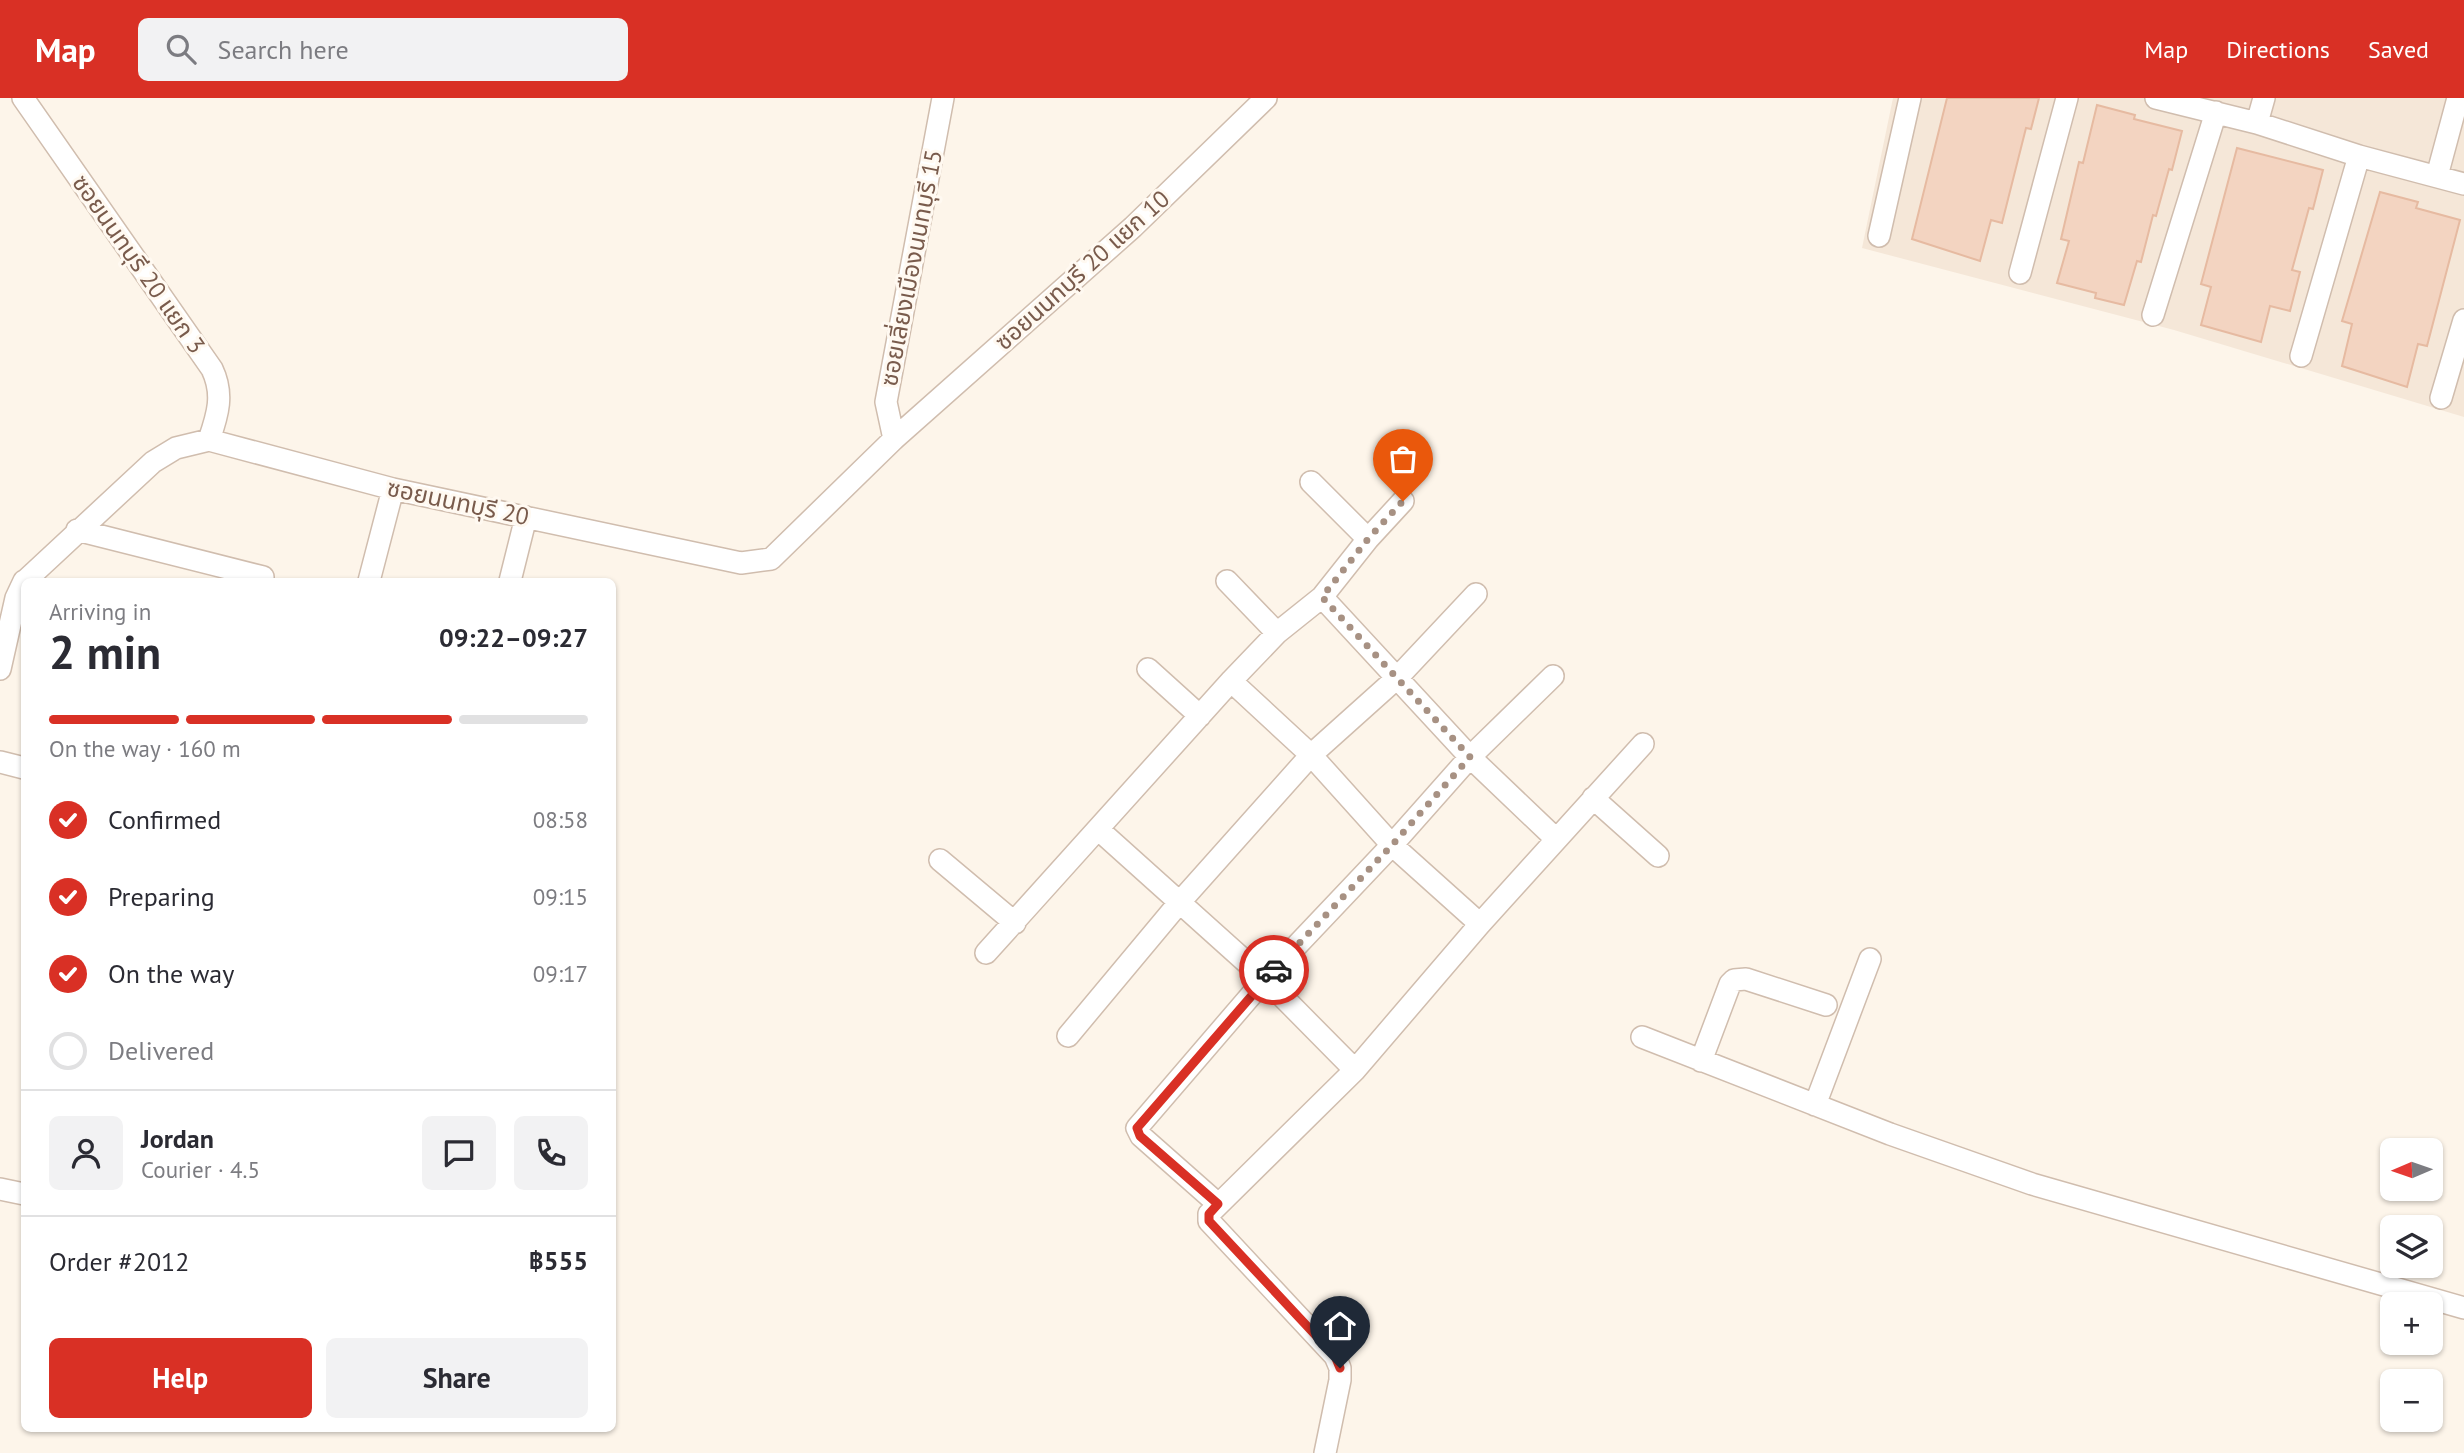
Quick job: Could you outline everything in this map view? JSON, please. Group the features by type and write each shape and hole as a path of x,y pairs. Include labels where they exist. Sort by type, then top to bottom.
{"street":[{"name":"ซอยนนทบุรี 20 แยก 3","path":"23,98 212,369 219,383 220,409 209,440"},
{"name":"ซอยเลี่ยงเมืองนนทบุรี 15","path":"894,439 886,402 943,98"},
{"name":"ซอยนนทบุรี 20 แยก 10","path":"894,439 1133,227 1266,98"},
{"path":"1879,236 1910,98"},
{"path":"2020,272 2067,98"},
{"path":"2156,98 2257,123 2359,156 2464,184"},
{"path":"2257,123 2264,98"},
{"path":"2437,176 2458,98"},
{"path":"2153,315 2216,112"},
{"path":"2301,356 2359,156"},
{"path":"2441,398 2464,320"},
{"name":"ซอยนนทบุรี 20","path":"28,578 153,462 176,448 209,440 393,489 741,563 755,563 771,559 894,439"},
{"path":"1311,482 1368,539"},
{"path":"370,578 393,489"},
{"path":"986,953 1231,681 1277,633 1322,597 1368,539 1403,501"},
{"path":"511,578 526,517"},
{"path":"77,530 264,577"},
{"path":"1227,581 1277,633"},
{"name":"ซอยนนทบุรี 20","path":"0,669 17,633 16,598 21,589"},
{"path":"1068,1036 1311,755 1398,677 1476,594"},
{"path":"1322,597 1470,757 1556,839"},
{"path":"1149,669 1200,716"},
{"path":"1218,1204 1140,1136 1137,1128 1265,979 1392,845 1470,757 1553,676"},
{"path":"1231,681 1311,755 1392,845 1480,924"},
{"path":"1325,1453 1340,1380 1340,1368 1335,1356 1209,1221 1209,1214 1355,1070 1480,924 1643,744"},
{"path":"0,762 21,767"},
{"path":"1593,798 1658,856"},
{"path":"1099,830 1265,979 1355,1070"},
{"path":"940,860 1014,923"},
{"path":"1815,1105 1870,959"},
{"path":"1702,1061 1734,980 1746,979 1826,1005"},
{"path":"1642,1037 1815,1105 2032,1184 2464,1308"},
{"path":"0,1189 21,1193"}],"shaded area":[{"path":"1893,98 2464,98 2464,417 2174,330 1862,248"}],"building":[{"path":"1947,98 2039,98 2031,129 2026,128 2002,223 1991,220 1980,261 1912,239"},
{"path":"2097,105 2135,115 2134,119 2182,131 2172,170 2169,169 2141,262 2137,261 2124,305 2095,298 2096,293 2057,283 2069,241 2061,239 2079,162 2083,163"},
{"path":"2237,148 2323,170 2313,209 2309,208 2292,270 2300,272 2290,311 2270,306 2261,342 2201,325 2211,287 2201,284"},
{"path":"2380,192 2418,202 2416,208 2460,220 2427,346 2418,344 2407,387 2342,366 2352,324 2342,321"}],"way so far":[{"path":"1274,970 1392,845 1470,757 1322,597 1368,539 1403,501"}],"route":[{"path":"1274,970 1137,1128 1140,1136 1218,1204 1209,1214 1209,1221 1335,1356 1340,1368"}]}
